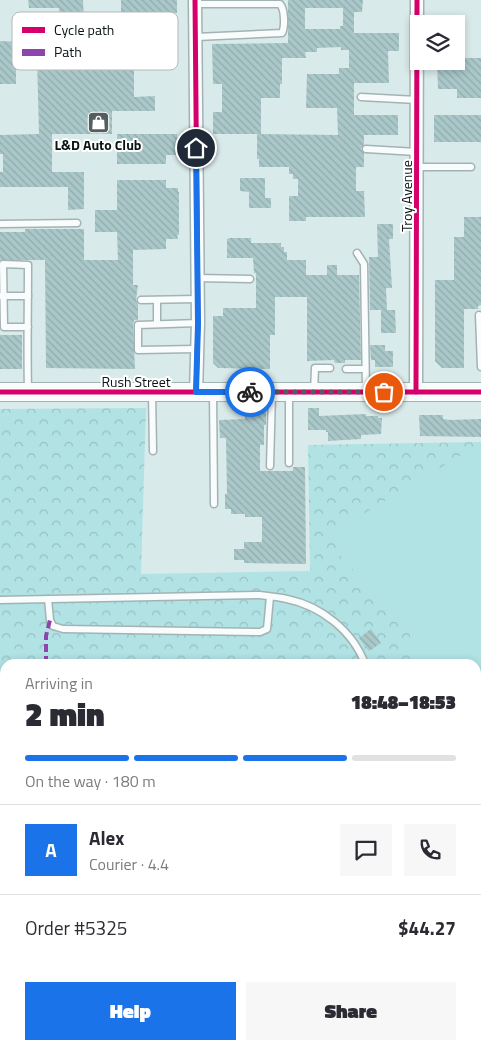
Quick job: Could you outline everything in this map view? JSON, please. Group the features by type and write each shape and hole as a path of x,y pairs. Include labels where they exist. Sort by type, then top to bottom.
{"street":[{"name":"Troy Avenue","path":"416,392 417,0"},
{"path":"195,2 198,324 196,392"},
{"name":"Rush Street","path":"0,392 481,392"}],"lane":[{"path":"195,2 280,4 283,7 284,30 282,33 196,37"},
{"path":"361,97 417,100"},
{"path":"366,150 417,152"},
{"path":"417,166 471,167"},
{"path":"0,224 76,223"},
{"path":"357,253 364,264 366,392"},
{"path":"28,327 4,328 3,264 28,265 28,296 28,327 28,392"},
{"path":"197,278 250,279"},
{"path":"2,296 28,296"},
{"path":"141,300 197,299"},
{"path":"157,300 158,324"},
{"path":"479,315 481,367"},
{"path":"196,350 138,350 138,325 198,324"},
{"path":"314,392 315,368 330,368"},
{"path":"346,369 365,369"},
{"path":"152,392 153,451"},
{"path":"213,392 214,504"},
{"path":"281,392 289,463"},
{"path":"270,466 281,392"},
{"path":"0,600 260,595 288,599 316,610 346,631 362,659"},
{"path":"48,600 50,620 53,626 63,630 260,632 267,629 270,597"}],"green space":[{"path":"146,408 141,574 310,571 308,445 481,442 481,659 0,659 0,409"},
{"path":"475,447 481,452 481,659 410,659 410,634 338,553 338,529"}],"building":[{"path":"28,0 83,0 84,12 59,12 59,8 29,8"},
{"path":"121,0 177,0 177,12 121,12"},
{"path":"288,0 363,0 362,12 354,12 354,33 399,33 399,51 388,51 389,83 354,83 354,115 398,115 398,135 364,135 364,145 361,149 364,153 364,167 356,167 356,191 364,191 365,217 306,217 306,221 289,221 289,196 298,196 298,179 293,179 293,174 289,174 289,167 259,167 259,159 257,159 257,134 213,134 213,112 222,112 222,84 213,84 212,44 288,43","holes":["305,8 343,8 343,26 340,26 340,29 305,29","341,47 341,50 349,50 349,68 339,68 339,74 307,74 306,108 337,108 338,135 257,134 261,134 261,98 280,98 282,58 306,58 305,52 317,52 317,48"]},
{"path":"0,41 12,42 12,70 16,70 16,84 0,84"},
{"path":"465,58 481,58 481,98 457,98 457,89 438,89 437,70 465,70"},
{"path":"37,70 134,70 134,97 155,96 155,111 112,111 112,134 52,134 52,172 84,172 84,209 68,210 68,187 0,187 0,172 3,172 3,154 0,154 0,135 39,134"},
{"path":"434,115 481,115 481,142 434,142"},
{"path":"117,134 177,134 177,155 166,155 166,164 117,164"},
{"path":"240,178 265,178 265,198 271,198 271,208 249,208 249,192 240,191"},
{"path":"117,180 166,180 166,188 178,188 179,192 178,239 166,239 166,249 133,250 133,285 138,285 136,300 138,304 138,320 134,320 133,325 135,369 46,368 45,260 0,260 0,232 25,232 25,229 84,229 84,260 118,260 117,232 95,232 95,210 117,210"},
{"path":"464,217 481,217 481,305 478,306 478,309 464,309 464,368 442,368 435,361 435,280 454,280 454,237 464,237"},
{"path":"377,224 393,224 393,239 389,239 392,288 386,288 387,310 370,310 369,257 378,257"},
{"path":"251,238 251,243 281,243 281,247 284,247 284,252 287,252 287,260 306,260 306,275 327,275 327,265 337,265 337,275 359,275 361,360 345,360 345,363 335,363 334,360 307,361 307,297 275,297 275,335 270,335 270,369 218,368 213,363 213,316 223,316 223,308 256,308 256,273 254,273 253,258 227,258 227,239"},
{"path":"381,310 395,310 396,333 381,333"},
{"path":"0,335 22,335 22,369 0,369"},
{"path":"370,345 385,345 385,351 393,351 393,367 375,367 375,360 371,360"},
{"path":"308,408 319,408 319,416 366,414 366,416 378,416 378,418 382,418 381,434 361,435 361,439 328,441 328,432 326,430 308,430"},
{"path":"245,411 266,411 264,445 260,445 260,471 293,471 293,467 305,467 306,564 244,563 244,560 234,560 234,549 244,549 244,542 262,542 262,517 245,517 245,514 231,514 231,509 225,509 225,494 227,494 226,438 220,438 219,420 245,419"},
{"path":"419,415 443,415 443,419 450,420 481,419 481,437 420,436"},
{"path":"371,629 381,643 369,651 359,638"}],"marked path":[{"path":"46,659 46,636 50,620"}],"cycle path":[{"path":"195,0 198,323 196,392"},
{"path":"416,392 417,0"},
{"path":"0,392 481,392"}],"way so far":[{"path":"250,392 384,392"}],"place":[{"name":"L&D Auto Club","path":"98,122"}],"route":[{"path":"196,148 198,324 196,392 250,392"}]}
